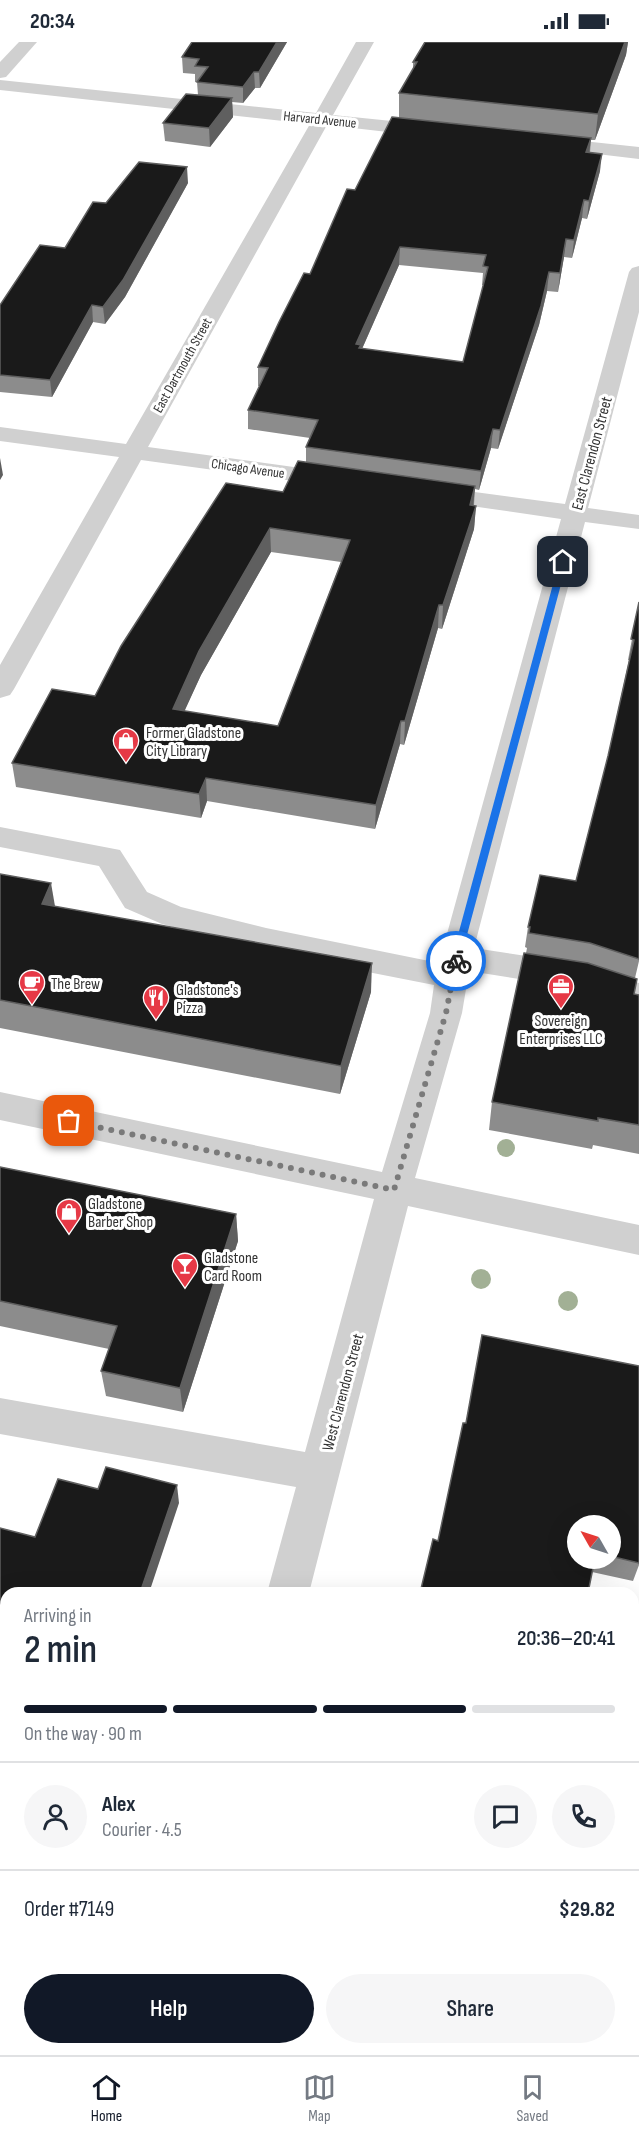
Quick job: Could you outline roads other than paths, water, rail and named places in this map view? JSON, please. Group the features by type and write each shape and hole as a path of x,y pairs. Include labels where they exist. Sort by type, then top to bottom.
{"street":[{"path":"0,73 28,42"},
{"name":"East Dartmouth Street","path":"0,689 365,42"},
{"name":"Harvard Avenue","path":"0,85 445,132"},
{"path":"526,141 639,153"},
{"name":"East Clarendon Street","path":"394,1190 446,1013 454,967 639,272"},
{"name":"Chicago Avenue","path":"0,434 361,484"},
{"path":"408,490 639,522"},
{"path":"0,837 109,857 136,900 173,916 266,940 454,967 586,977 639,996"},
{"path":"0,1106 639,1240"},
{"name":"West Clarendon Street","path":"290,1587 394,1190"},
{"path":"0,1416 320,1473"}],"place":[{"name":"Former Gladstone City Library","path":"126,764"},
{"name":"The Brew","path":"32,1006"},
{"name":"Sovereign Enterprises LLC","path":"561,1010"},
{"name":"Gladstone's Pizza","path":"156,1021"},
{"name":"Gladstone Barber Shop","path":"69,1235"},
{"name":"Gladstone Card Room","path":"185,1289"}]}
